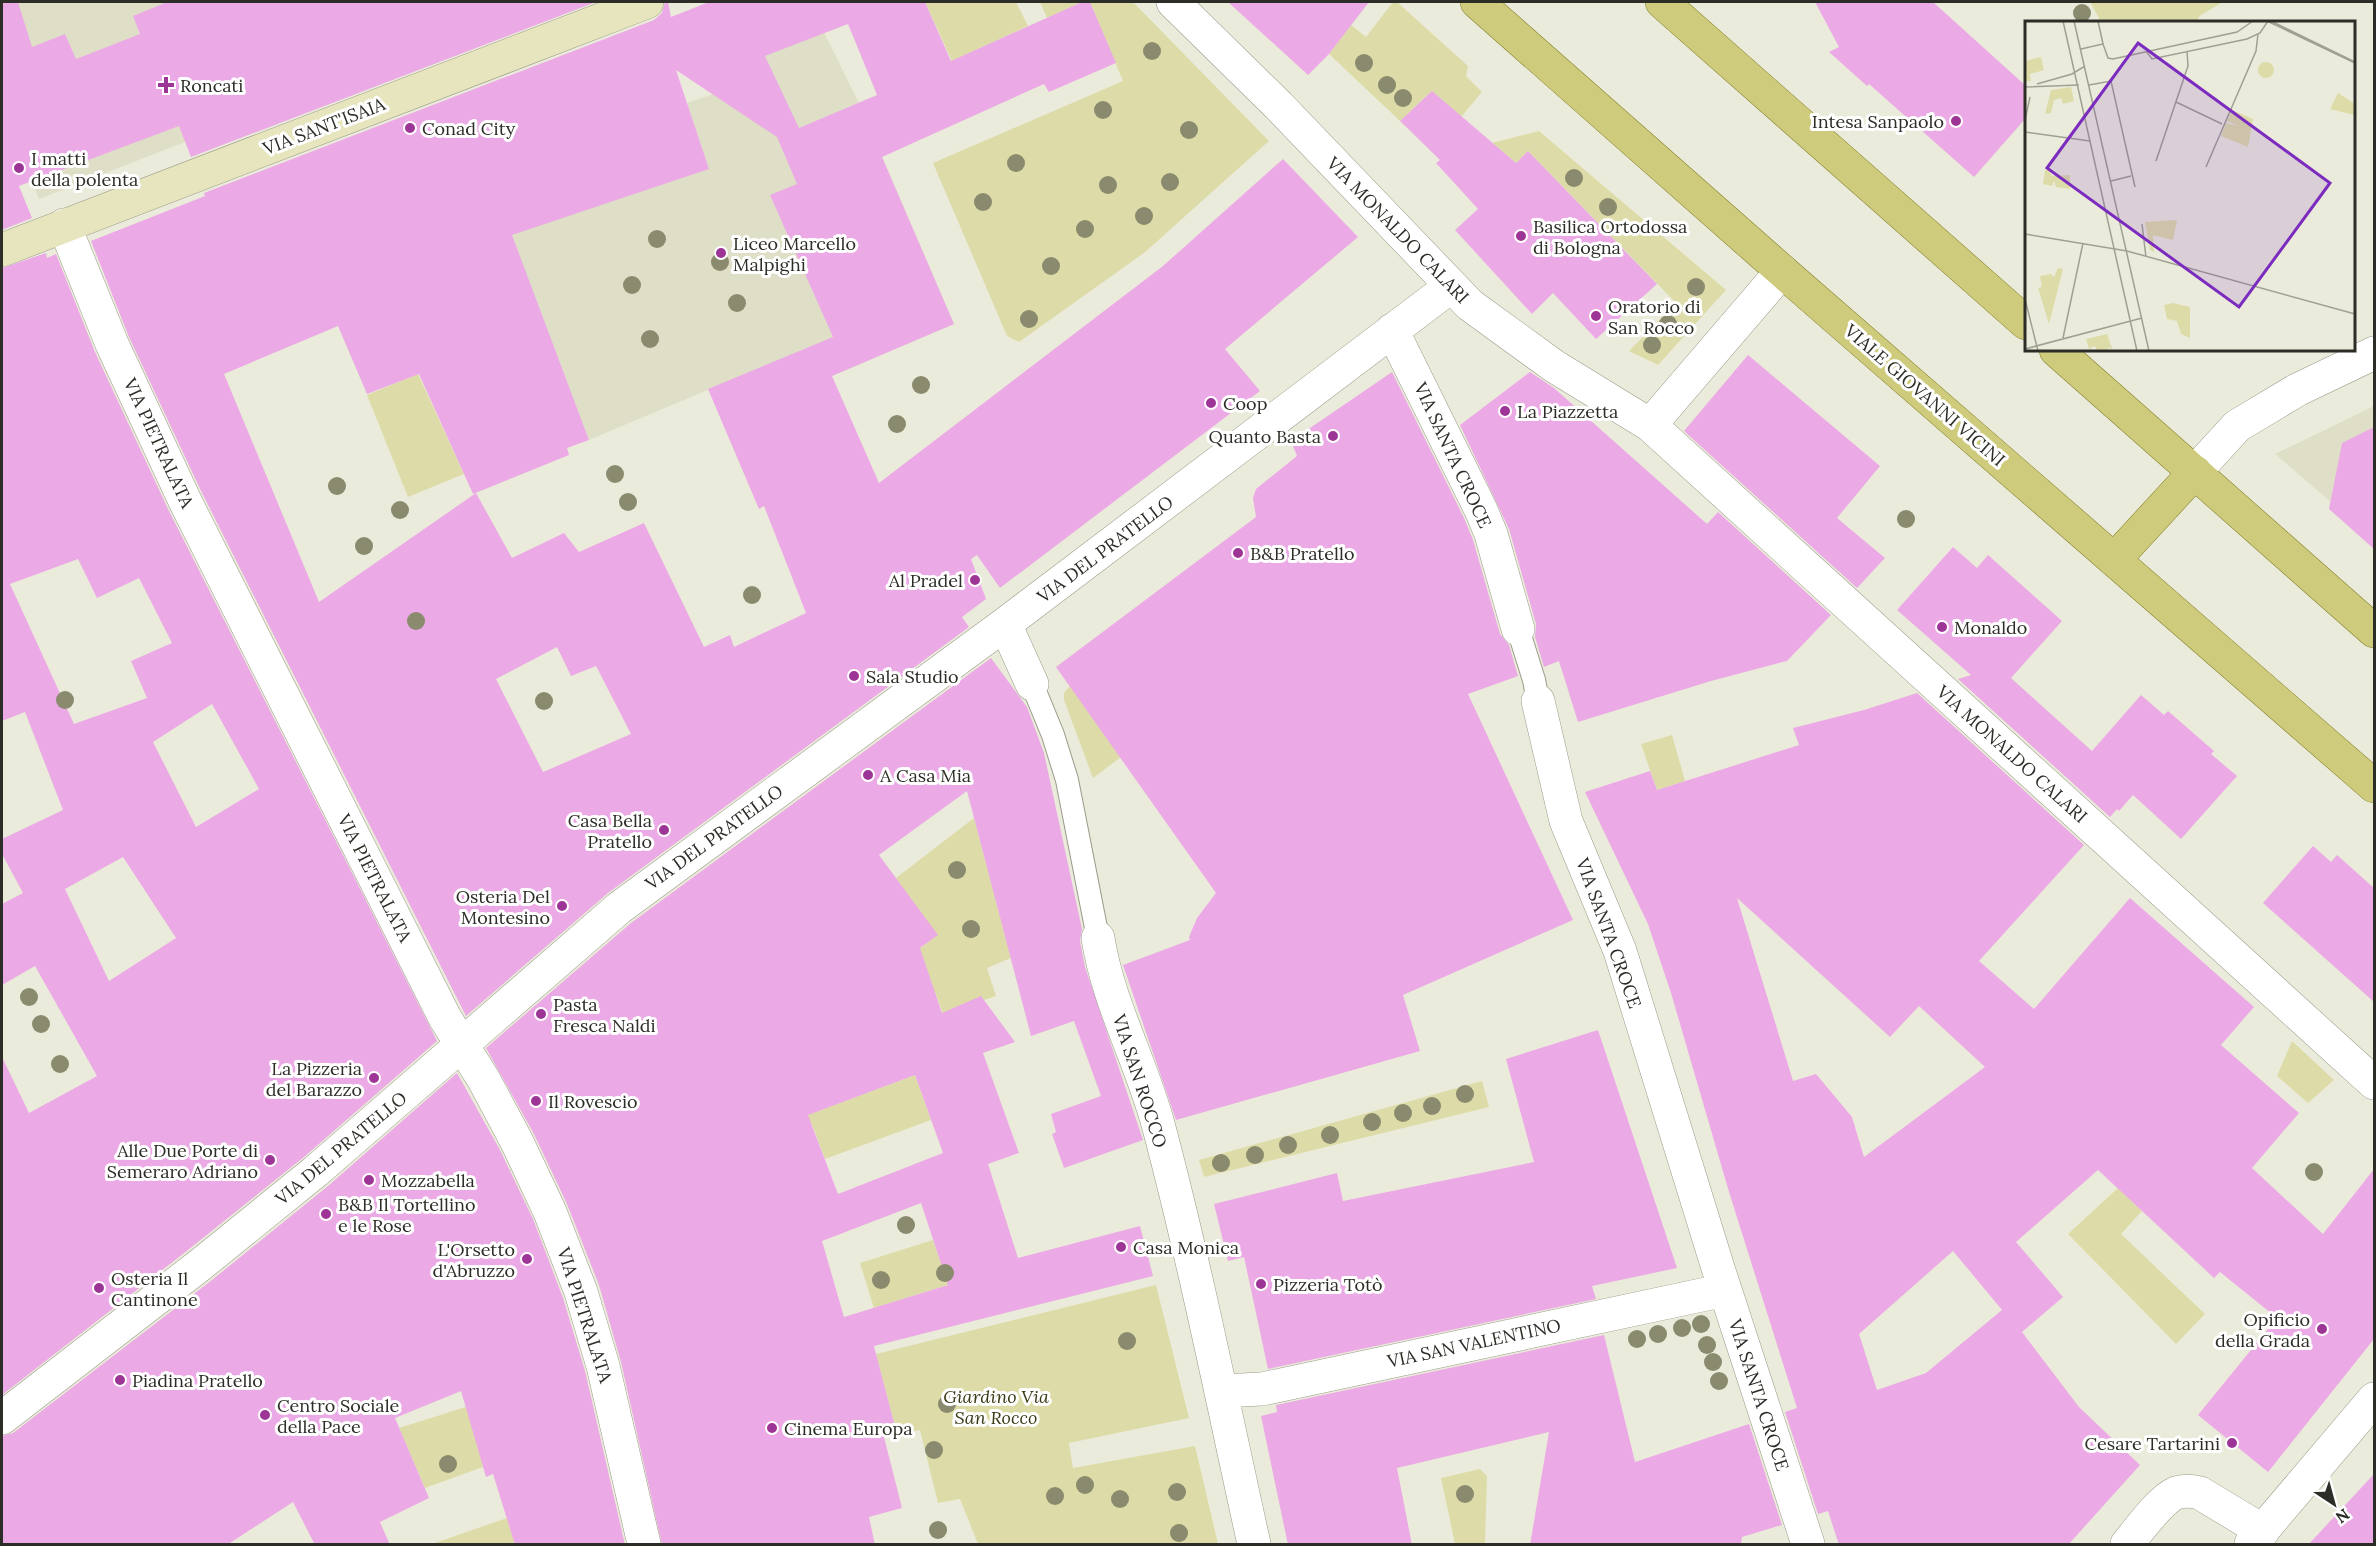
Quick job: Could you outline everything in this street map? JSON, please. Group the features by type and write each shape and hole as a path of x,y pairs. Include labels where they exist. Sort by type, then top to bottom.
{"main road":[{"name":"VIALE GIOVANNI VICINI","path":"1478,2 1782,271 2374,786"},
{"path":"1662,2 2025,322"},
{"path":"2057,351 2374,631"},
{"path":"2114,560 2195,472"}],"street":[{"name":"VIA SANT'ISAIA","path":"2,250 647,2"},
{"name":"VIA MONALDO CALARI","path":"1173,2 1279,106 1450,287 1479,314 1554,366 1650,425 2374,1083"},
{"name":"VIA PIETRALATA","path":"64,225 112,344 185,501 446,1018 484,1080 540,1190 581,1292 603,1366 644,1545"},
{"path":"1650,425 1782,271"},
{"name":"VIA DEL PRATELLO","path":"2,1418 316,1171 566,952 628,901 1005,624 1450,287"},
{"name":"VIA SANTA CROCE","path":"1392,330 1481,510 1491,534 1518,629"},
{"path":"2195,472 2237,426 2297,390 2374,353"},
{"name":"VIA SAN ROCCO","path":"1005,624 1032,684"},
{"name":"VIA SANTA CROCE","path":"1538,701 1566,821 1620,951 1725,1290 1808,1545"},
{"name":"VIA SAN ROCCO","path":"1098,938 1113,999 1154,1112 1221,1391 1254,1545"},
{"name":"VIA SAN VALENTINO","path":"1221,1391 1262,1389 1725,1290"},
{"path":"2127,1545 2166,1501 2177,1492 2190,1491 2200,1493 2257,1538 2374,1399"}],"lane":[{"name":"VIA SANTA CROCE","path":"1518,629 1538,701"},
{"name":"VIA SAN ROCCO","path":"1032,684 1053,735 1067,780 1098,938"}],"shaded area":[{"name":"Roncati","path":"2,2 347,2 372,69 39,199 2,102"},
{"name":"Liceo Marcello Malpighi","path":"809,2 859,103 954,324 832,376 817,344 589,440 491,181 691,115 687,103 734,87 706,3"},
{"path":"2374,406 2374,539 2275,454"}],"green space":[{"path":"925,2 1016,2 1028,26 952,61"},
{"path":"1040,2 1082,2 1047,18"},
{"path":"1090,2 1133,2 1269,141 1144,253 1019,342 1007,336 933,163 1123,81"},
{"path":"1393,2 1397,2 1468,66 1466,76 1482,92 1461,117 1432,91 1400,121 1329,54 1351,25 1366,37"},
{"path":"2090,2 2223,2 2201,15 2196,21 2100,21"},
{"path":"1539,131 1726,290 1658,365 1629,351 1676,303 1528,151 1516,163 1492,143"},
{"path":"418,374 464,474 408,497 367,395"},
{"path":"1070,686 1121,757 1093,778 1064,700 1064,693"},
{"path":"1672,735 1685,781 1657,790 1641,744"},
{"path":"974,818 1011,958 987,968 996,996 943,1014 935,992 923,996 909,957 936,936 896,878"},
{"path":"2292,1041 2334,1080 2308,1103 2277,1076"},
{"path":"915,1075 931,1120 825,1159 812,1124 749,1147 745,1138"},
{"path":"1482,1081 1489,1107 1204,1177 1199,1160"},
{"path":"2118,1188 2142,1211 2121,1234 2205,1314 2176,1344 2068,1234"},
{"path":"933,1240 940,1261 960,1255 967,1279 874,1308 860,1263"},
{"name":"Giardino Via San Rocco","path":"1156,1285 1189,1418 1069,1443 1073,1468 1195,1446 1218,1544 978,1544 960,1499 938,1503 920,1430 897,1434 876,1354"},
{"path":"472,1405 483,1467 425,1488 399,1428"},
{"path":"1480,1469 1487,1476 1485,1544 1455,1544 1441,1478"},
{"path":"507,1518 515,1544 432,1544"}],"building":[{"name":"Roncati","path":"2,2 18,2 32,47 65,34 76,59 140,34 133,16 167,2 596,2 191,157 179,126 19,186 32,218 2,230"},
{"path":"665,2 668,2 671,17 709,2 925,2 951,61 1082,2 1090,2 1116,63 1049,92 1044,84 882,157 954,324 832,376 879,483 1163,266 1283,159 1358,237 1225,349 1260,391 1000,588 977,555 971,559 986,599 962,617 969,627 608,893 466,1016 202,493 129,337 91,241 205,196 204,193 654,20 662,13","holes":["848,24 877,95 799,128 765,56","676,70 777,137 797,184 770,195 833,337 708,389 759,509 764,506 806,613 734,647 730,635 704,647 644,523 579,552 564,533 512,558 476,493 319,602 224,374 338,326 367,394 419,374 473,494 569,455 567,448 589,440 512,235 709,169","557,647 571,676 596,666 631,734 543,772 496,679"]},
{"path":"1228,2 1369,2 1329,54 1308,75"},
{"path":"1815,2 1933,2 2025,85 2025,119 1974,177 1869,84 1867,86 1829,52 1839,47"},
{"path":"1432,91 1516,163 1528,151 1657,284 1596,339 1553,293 1532,314 1455,230 1478,209 1436,163 1440,160 1400,121"},
{"path":"46,253 47,258 56,254 95,352 168,509 437,1041 304,1157 2,1395 2,1057 29,1113 97,1076 35,966 2,985 2,904 23,893 2,854 2,839 63,810 25,712 2,721 2,268","holes":["78,559 97,598 139,578 172,643 131,661 147,698 74,724 10,584","212,704 259,789 196,827 153,742","123,857 176,938 109,981 65,889"]},
{"path":"1748,355 1880,466 1837,518 1885,558 1857,588 1684,431"},
{"path":"1392,372 1464,518 1473,540 1500,634 1509,645 1518,676 1468,694 1573,920 1403,995 1420,1051 1176,1120 1123,965 1190,940 1189,937 1197,918 1216,893 1056,667 1256,517 1253,498 1256,489 1297,456 1291,441"},
{"path":"1530,372 1554,388 1707,524 1718,512 1831,615 1787,661 1711,681 1578,722 1559,661 1544,667 1535,637 1536,624 1509,529 1460,425"},
{"path":"2374,427 2374,549 2329,509 2342,443"},
{"path":"1953,547 1977,568 1988,555 2062,621 2011,678 2092,751 2141,695 2164,715 2168,711 2214,751 2211,754 2237,776 2181,839 2133,795 2119,811 2117,809 2110,817 1958,679 1971,675 1897,610"},
{"path":"991,658 1027,707 1044,753 1082,929 1080,941 1085,967 1143,1140 1064,1168 1052,1134 1056,1132 1051,1114 1101,1096 1074,1021 1031,1036 967,791 879,855 938,935 920,948 942,1013 981,996 1015,1042 983,1053 1019,1153 988,1164 1018,1258 1140,1226 1153,1276 874,1346 897,1434 884,1437 902,1508 869,1517 875,1545 662,1545 621,1362 599,1285 567,1204 534,1134 486,1048 631,923","holes":["915,1075 943,1153 838,1194 808,1115","921,1203 948,1285 844,1317 822,1241"]},
{"path":"1917,693 2084,845 1979,961 2034,1009 2130,898 2254,1007 2221,1045 2299,1113 2252,1168 2323,1234 2374,1169 2374,1339 2268,1472 2198,1415 2277,1318 2220,1272 2214,1278 2098,1170 2016,1242 2063,1297 2022,1332 2079,1407 2140,1465 2068,1545 1839,1545 1828,1511 1818,1514 1785,1412 1797,1408 1729,1192 1671,993 1648,924 1585,792 1650,771 1657,790 1799,745 1793,728 1864,710","holes":["1737,898 1890,1037 1919,1006 1985,1067 1864,1157 1852,1117 1816,1074 1793,1081","1953,1251 2002,1310 1926,1373 1877,1390 1859,1334"]},
{"path":"2313,846 2331,862 2337,855 2374,888 2374,1002 2263,903"},
{"path":"1598,1030 1677,1268 1592,1286 1596,1299 1268,1369 1244,1257 1228,1261 1214,1204 1337,1173 1343,1201 1534,1162 1506,1059"},
{"path":"457,1073 500,1150 533,1219 563,1298 585,1371 625,1545 515,1545 493,1474 486,1477 461,1391 395,1418 429,1498 380,1522 390,1545 315,1545 293,1502 227,1545 2,1545 2,1436 13,1433 212,1280 328,1186"},
{"path":"1604,1335 1635,1462 1749,1424 1782,1525 1742,1537 1741,1545 1530,1545 1549,1432 1397,1468 1412,1545 1288,1545 1261,1416 1277,1412 1276,1405"},
{"path":"2374,1474 2374,1545 2308,1545"}],"place":[{"name":"Roncati","path":"166,85"},
{"name":"Intesa Sanpaolo","path":"1956,121"},
{"name":"Conad City","path":"410,128"},
{"name":"I matti della polenta","path":"19,168"},
{"name":"Basilica Ortodossa di Bologna","path":"1521,236"},
{"name":"Liceo Marcello Malpighi","path":"721,253"},
{"name":"Oratorio di San Rocco","path":"1596,316"},
{"name":"Coop","path":"1211,403"},
{"name":"La Piazzetta","path":"1505,411"},
{"name":"Quanto Basta","path":"1333,436"},
{"name":"B&B Pratello","path":"1238,553"},
{"name":"Al Pradel","path":"975,580"},
{"name":"Monaldo","path":"1942,627"},
{"name":"Sala Studio","path":"854,676"},
{"name":"A Casa Mia","path":"868,775"},
{"name":"Casa Bella Pratello","path":"664,830"},
{"name":"Osteria Del Montesino","path":"562,906"},
{"name":"Pasta Fresca Naldi","path":"541,1014"},
{"name":"La Pizzeria del Barazzo","path":"374,1078"},
{"name":"Il Rovescio","path":"536,1101"},
{"name":"Alle Due Porte di Semeraro Adriano","path":"270,1160"},
{"name":"Mozzabella","path":"369,1180"},
{"name":"B&B Il Tortellino e le Rose","path":"326,1214"},
{"name":"Casa Monica","path":"1121,1247"},
{"name":"L'Orsetto d'Abruzzo","path":"527,1259"},
{"name":"Pizzeria Totò","path":"1261,1284"},
{"name":"Osteria Il Cantinone","path":"99,1288"},
{"name":"Opificio della Grada","path":"2322,1329"},
{"name":"Piadina Pratello","path":"120,1380"},
{"name":"Centro Sociale della Pace","path":"265,1415"},
{"name":"Cinema Europa","path":"772,1428"},
{"name":"Cesare Tartarini","path":"2232,1443"}]}
